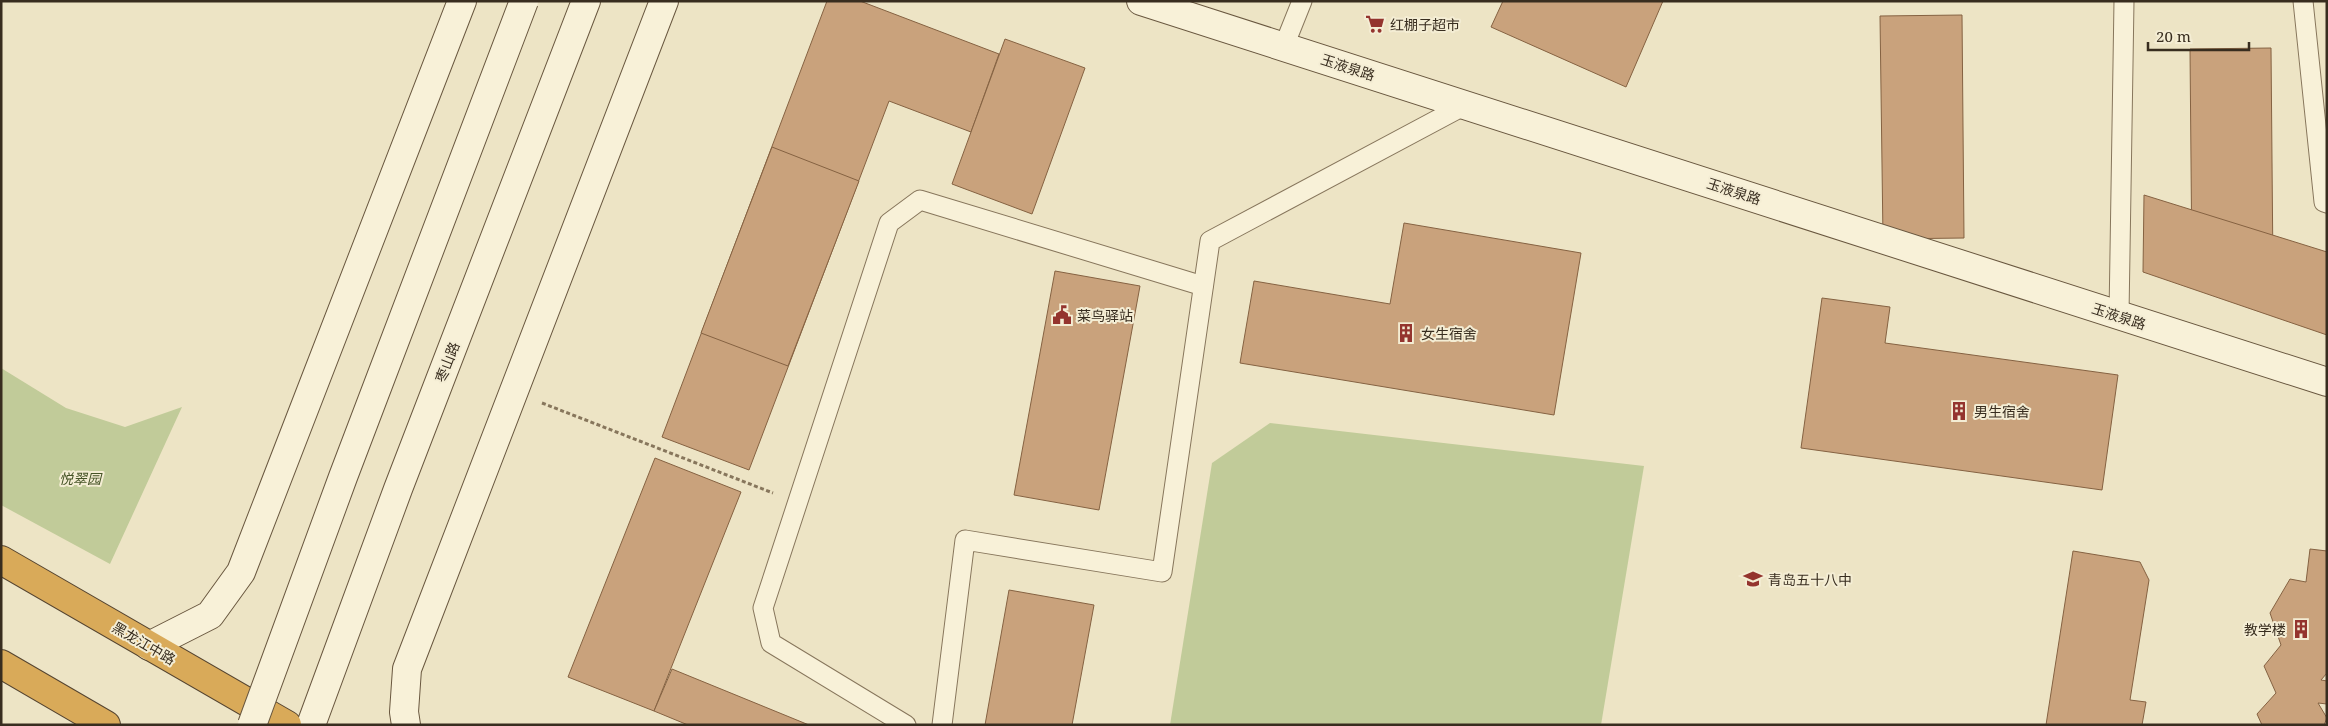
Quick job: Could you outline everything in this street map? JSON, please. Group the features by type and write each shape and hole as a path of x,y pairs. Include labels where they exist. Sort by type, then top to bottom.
{"highway":[{"name":"黑龙江中路","path":"1,560 287,725"},
{"path":"1,664 97,722"}],"street":[{"path":"149,646 210,615 241,572 462,1"},
{"path":"252,725 524,1"},
{"name":"枣山路","path":"311,725 402,480 586,1"},
{"path":"406,725 404,712 407,669 664,1"},
{"name":"玉液泉路","path":"1141,1 2327,382"}],"lane":[{"path":"1284,46 1302,1"},
{"path":"2119,316 2124,1"},
{"path":"2303,1 2324,202 2327,203"},
{"path":"942,725 965,540 1162,572 1210,242 1466,105"},
{"path":"906,725 770,643 763,608 889,223 920,200 1203,286"}],"path":[{"path":"514,392 797,502"}],"green space":[{"name":"悦翠园","path":"1,368 66,408 125,427 182,407 110,564 1,505"},
{"path":"1270,423 1644,466 1601,725 1170,725 1212,463"}],"building":[{"path":"827,1 860,1 999,54 971,132 889,101 749,470 662,437"},
{"path":"1503,1 1663,1 1626,87 1491,27"},
{"path":"1962,15 1964,238 1883,239 1880,16"},
{"path":"1005,39 1085,68 1032,214 952,184"},
{"path":"2271,48 2273,271 2192,272 2190,49"},
{"path":"772,147 859,181 788,366 701,333"},
{"path":"2144,195 2327,252 2327,335 2143,272"},
{"name":"女生宿舍","path":"1404,223 1581,253 1554,415 1240,363 1254,281 1390,304"},
{"path":"1055,271 1140,286 1099,510 1014,495"},
{"name":"男生宿舍","path":"1822,298 1890,307 1885,343 2118,375 2102,490 1801,448"},
{"path":"655,458 741,492 654,711 568,677"},
{"name":"教学楼","path":"2310,549 2327,551 2327,673 2321,680 2327,681 2327,704 2318,703 2327,718 2324,725 2262,725 2257,714 2276,693 2264,666 2281,645 2270,613 2290,579 2306,582"},
{"path":"2073,551 2140,562 2149,580 2130,700 2146,702 2142,725 2046,725"},
{"path":"1009,590 1094,605 1072,725 985,725"},
{"path":"672,669 809,725 688,725 654,711"}],"place":[{"name":"红棚子超市","path":"1375,24"},
{"name":"菜鸟驿站","path":"1062,315"},
{"name":"女生宿舍","path":"1406,333"},
{"name":"男生宿舍","path":"1959,411"},
{"name":"青岛五十八中","path":"1753,579"},
{"name":"教学楼","path":"2301,629"}]}
